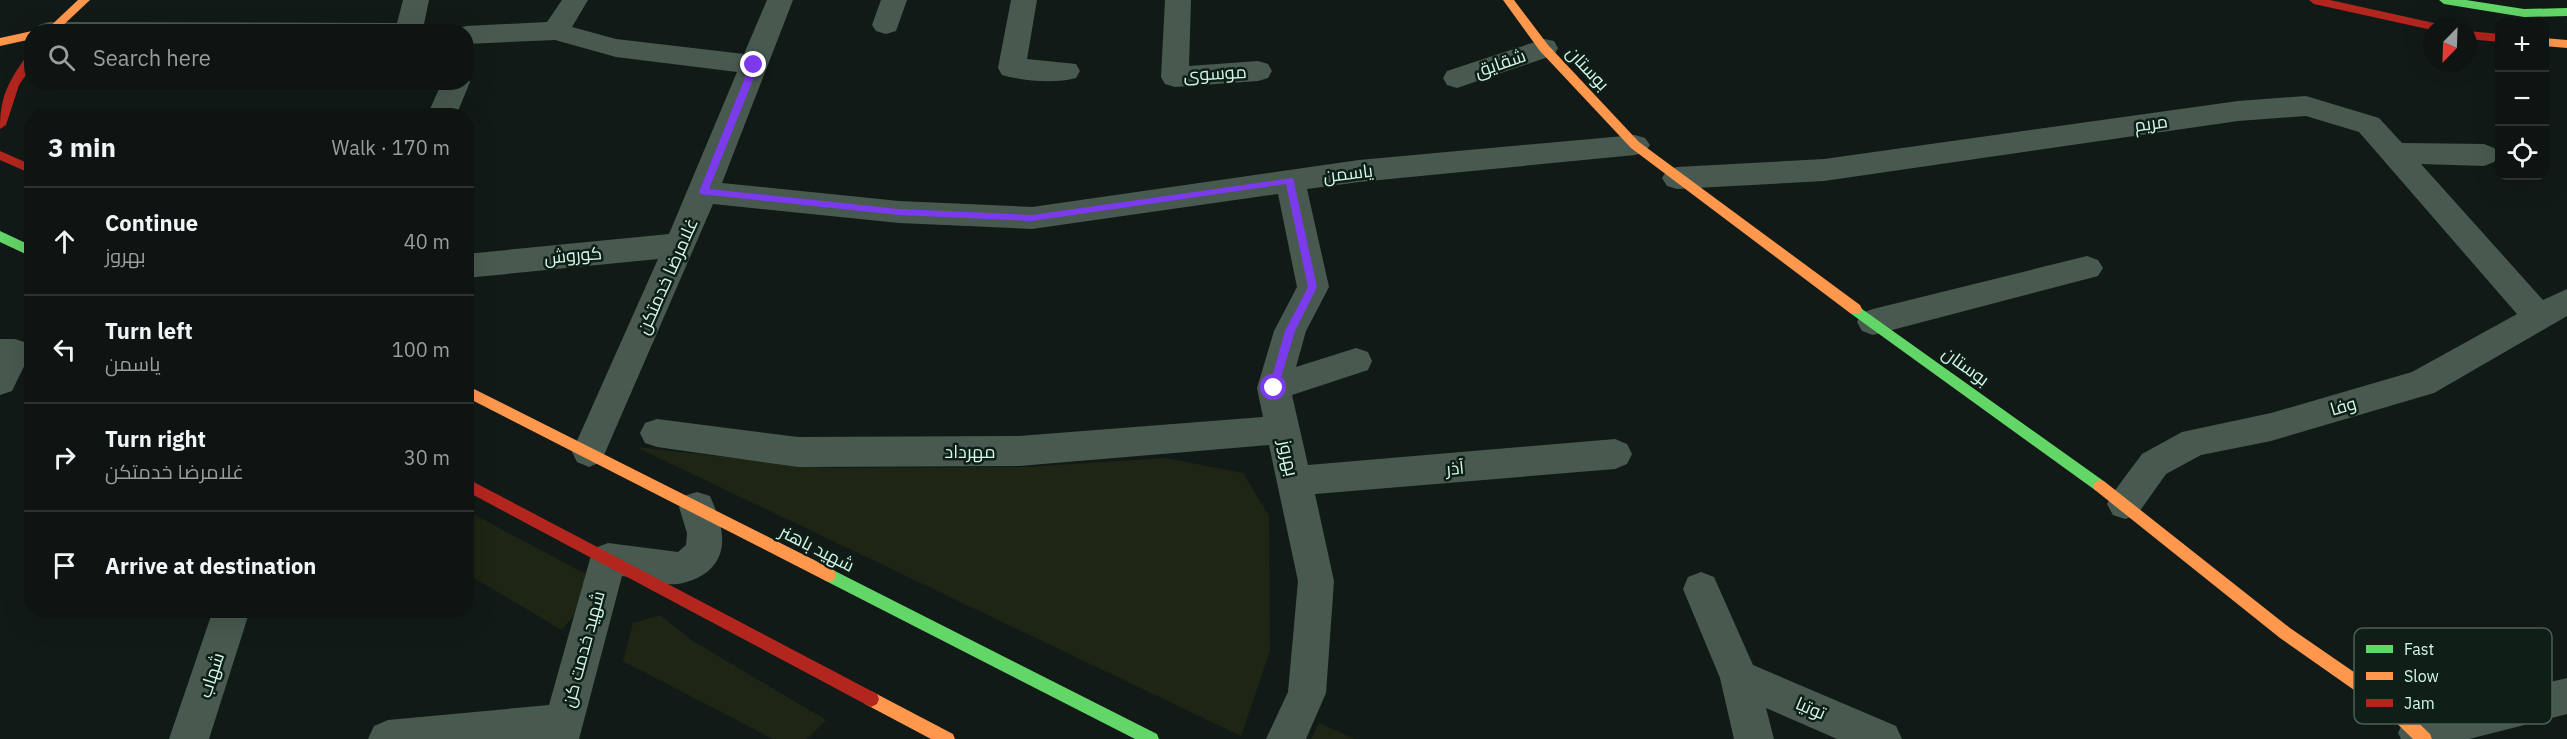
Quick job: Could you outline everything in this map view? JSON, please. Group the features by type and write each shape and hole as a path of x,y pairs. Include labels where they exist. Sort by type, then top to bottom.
{"street":[{"path":"56,24 85,0"},
{"path":"415,24 416,0"},
{"path":"555,31 575,0"},
{"name":"غلامرضا خدمتکن","path":"589,452 703,192 780,0"},
{"path":"886,25 894,0"},
{"path":"1024,0 1012,68 1065,71"},
{"name":"موسوی","path":"1178,0 1175,77 1258,71"},
{"name":"بوستان","path":"1508,0 1544,48 1635,145 1873,322 2126,504 2285,633 2354,681"},
{"path":"2314,0 2423,25"},
{"path":"2444,0 2524,13 2550,8"},
{"path":"474,42 555,31 616,48 754,65"},
{"path":"2477,36 2495,38"},
{"path":"0,42 24,37"},
{"path":"2549,42 2567,44"},
{"name":"شقایق","path":"1457,78 1544,48"},
{"path":"0,126 13,84 24,68"},
{"path":"445,108 452,90"},
{"name":"مریم","path":"1677,178 1824,170 2238,111 2306,106 2369,125 2394,153 2553,309"},
{"name":"یاسمن","path":"703,192 899,212 1032,218 1359,171 1635,145"},
{"path":"2394,153 2484,155"},
{"path":"0,154 24,166"},
{"name":"بهروز","path":"1286,739 1307,693 1316,581 1274,388 1290,331 1313,287 1290,181"},
{"path":"0,236 24,248"},
{"name":"کوروش","path":"474,265 680,245"},
{"path":"1873,322 2087,268"},
{"name":"وفا","path":"2126,504 2154,464 2194,442 2271,427 2421,383 2553,309"},
{"path":"0,352 15,352 0,381"},
{"path":"1274,388 1356,361"},
{"name":"شهید باهنر","path":"474,394 1151,739"},
{"name":"مهرداد","path":"657,433 798,452 995,451 1283,430"},
{"name":"آذر","path":"1294,482 1615,454"},
{"path":"474,488 947,739"},
{"path":"608,559 646,563 670,570 691,565 704,552 705,533 697,507"},
{"name":"شهید خدمت کن","path":"561,731 608,559"},
{"path":"1701,589 1739,678 1754,739"},
{"name":"شهاب","path":"189,739 229,618"},
{"name":"توتیا","path":"1739,678 1882,739"},
{"path":"2552,700 2567,696"},
{"name":"بوستان","path":"2409,724 2421,736"},
{"path":"2421,736 2465,724"},
{"path":"388,739 561,731"}],"green space":[{"path":"636,447 826,468 1027,467 1166,458 1243,473 1269,516 1270,651 1241,736"},
{"path":"474,515 586,574 582,605 562,630 474,578"},
{"path":"660,615 693,641 826,720 807,739 773,739 623,661 633,623"},
{"path":"1319,723 1355,739 1311,739"}],"traffic: fast":[{"path":"2444,0 2524,13 2567,12"},
{"path":"0,236 24,248"},
{"path":"1855,309 2100,486"},
{"path":"829,575 1151,739"}],"traffic: slow":[{"path":"58,24 85,0"},
{"path":"1508,0 1544,48 1635,145 1855,309"},
{"path":"0,42 24,37"},
{"path":"2549,42 2567,44"},
{"path":"474,394 829,575"},
{"path":"2100,486 2285,633 2354,681"},
{"path":"871,699 947,739"},
{"path":"2409,724 2424,739"}],"traffic: jam":[{"path":"2314,0 2423,25"},
{"path":"2477,36 2495,38"},
{"path":"0,125 13,84 24,68"},
{"path":"0,155 24,166"},
{"path":"474,488 871,699"}],"route":[{"path":"754,65 703,192 899,212 1032,218 1290,181 1313,287 1290,331 1274,388"}]}
